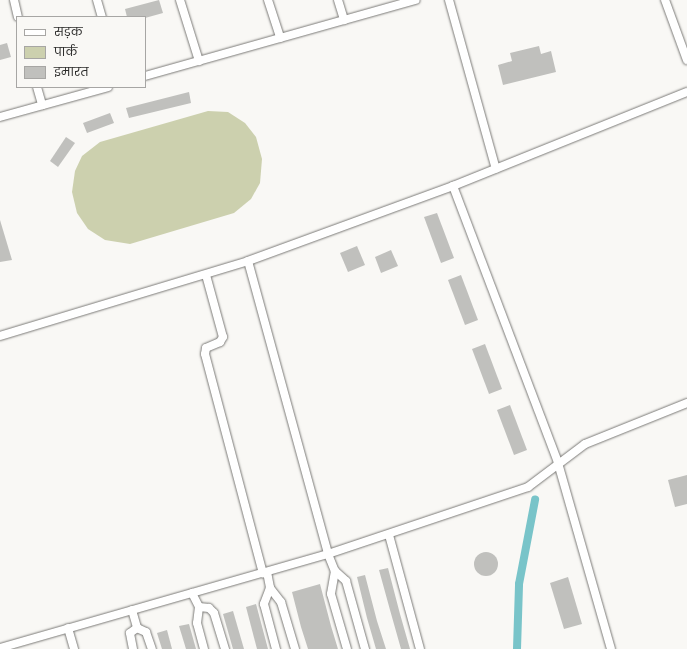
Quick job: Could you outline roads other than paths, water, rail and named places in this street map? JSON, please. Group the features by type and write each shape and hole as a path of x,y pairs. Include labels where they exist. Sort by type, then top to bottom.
{"street":[{"path":"14,0 18,16"},
{"path":"97,0 102,16"},
{"path":"180,0 199,61"},
{"path":"268,0 280,38"},
{"path":"338,0 344,20"},
{"path":"146,76 416,0"},
{"path":"449,0 496,169"},
{"path":"665,0 687,60"},
{"path":"37,88 42,106"},
{"path":"0,117 105,88"},
{"path":"0,336 206,275 248,261 453,186 687,92"},
{"path":"453,186 558,463 611,649"},
{"path":"248,261 328,554 335,571 346,581 365,649"},
{"path":"206,275 223,338 220,342 206,348 204,354 265,572 270,588 281,602 296,649"},
{"path":"0,648 328,554 528,488 539,482 558,463 585,444 687,403"},
{"path":"389,535 420,649"},
{"path":"335,571 331,594 347,649"},
{"path":"270,588 264,604 276,649"},
{"path":"192,593 199,607 197,622 204,649"},
{"path":"199,607 209,608 214,614 226,649"},
{"path":"132,610 137,628"},
{"path":"68,628 74,649"},
{"path":"133,649 130,633 137,628"},
{"path":"137,628 146,632 152,649"}],"waterway":[{"path":"517,649 519,584 535,500"}]}
